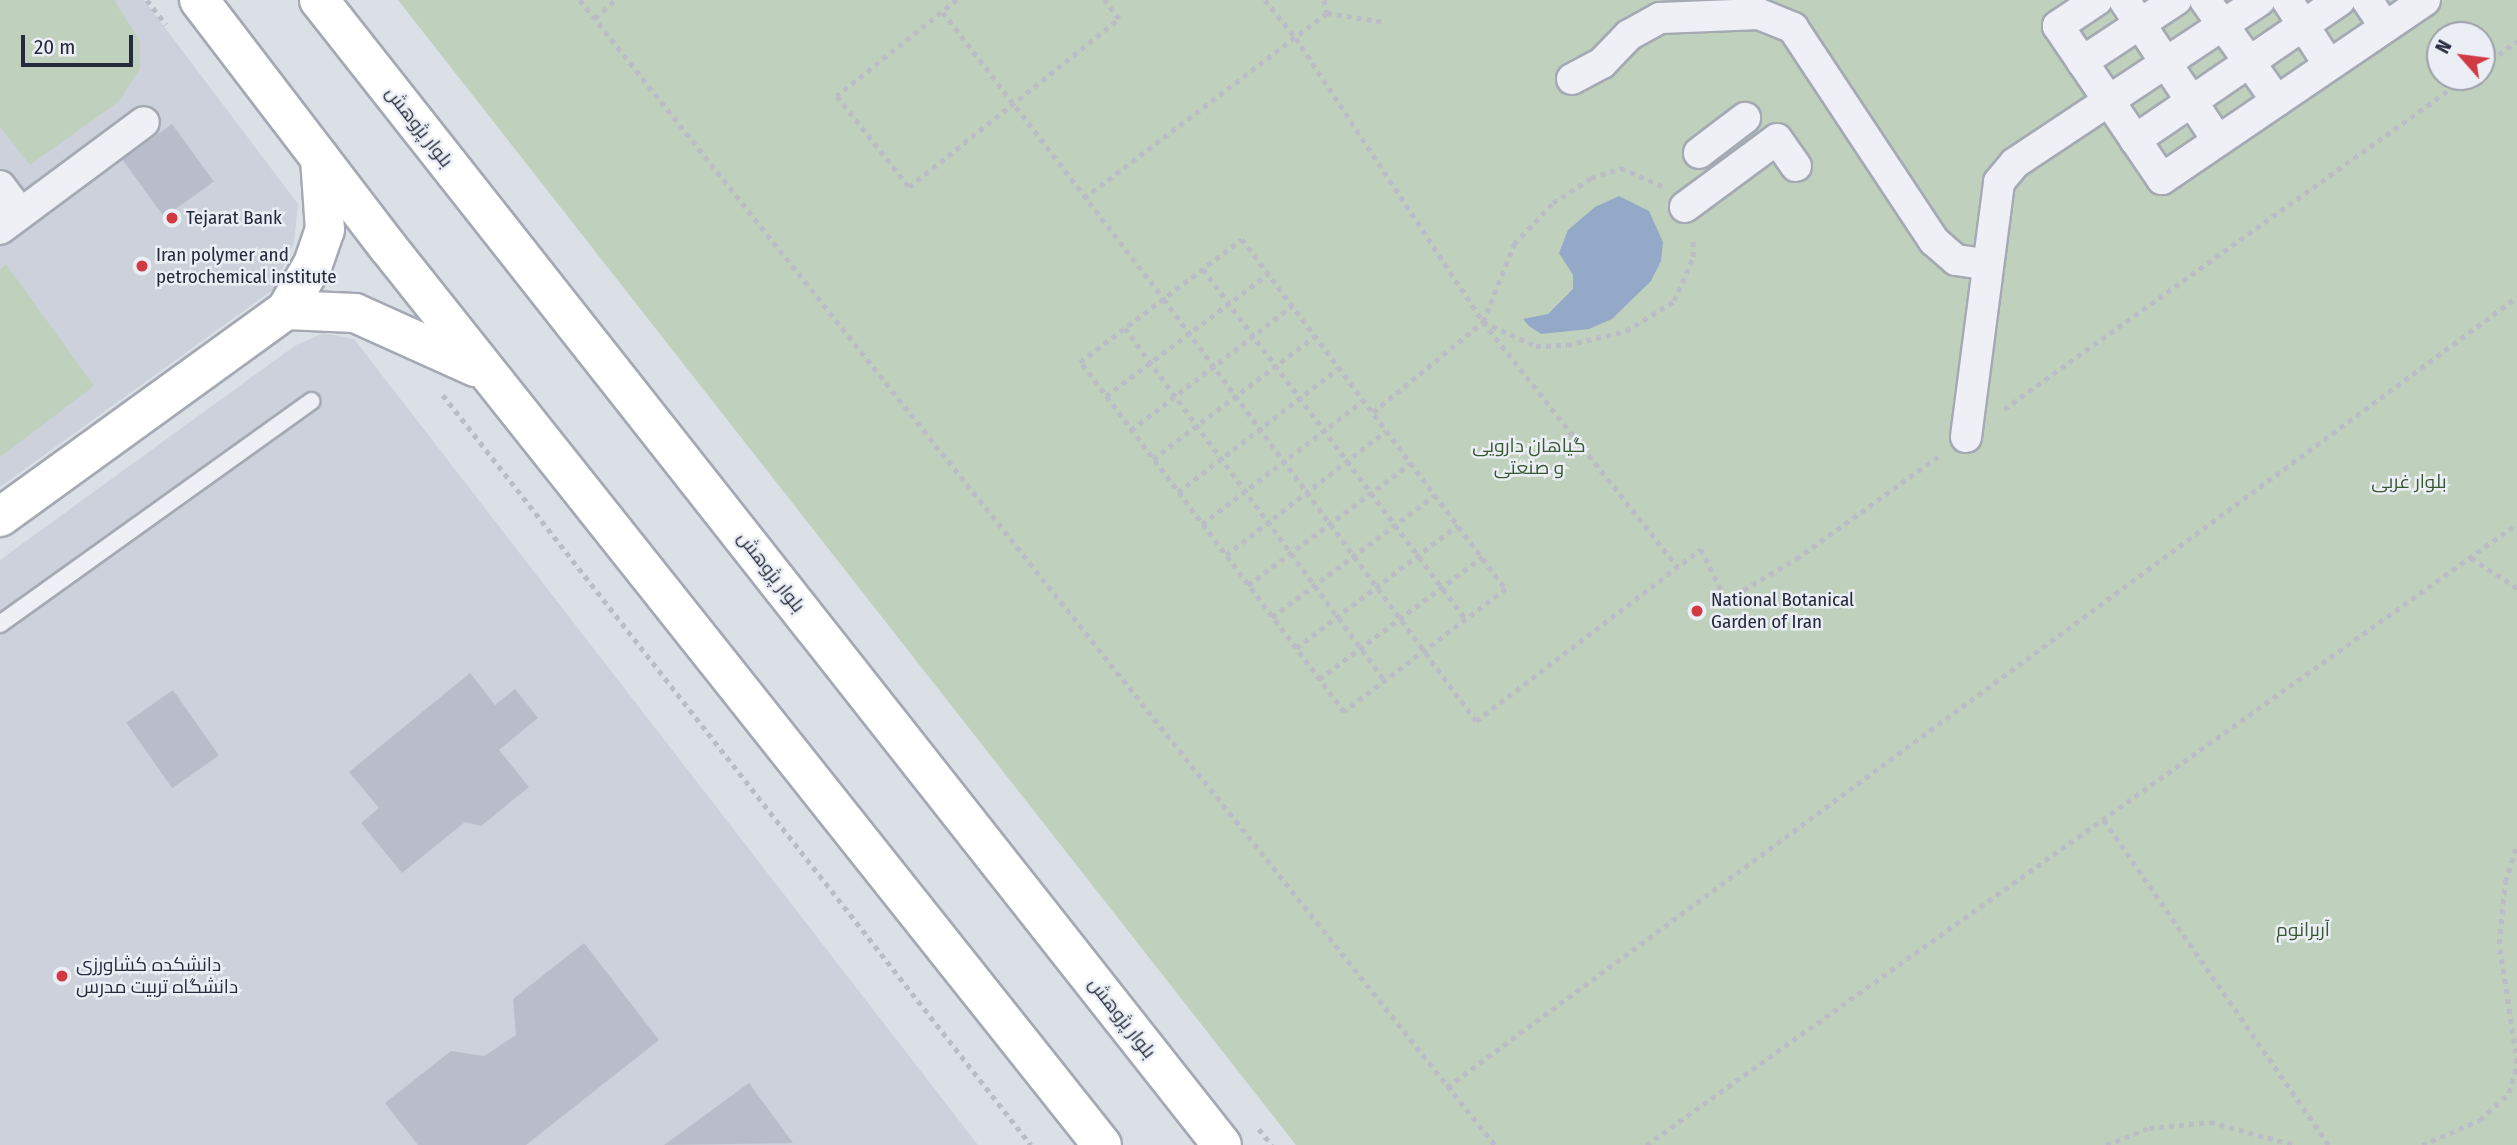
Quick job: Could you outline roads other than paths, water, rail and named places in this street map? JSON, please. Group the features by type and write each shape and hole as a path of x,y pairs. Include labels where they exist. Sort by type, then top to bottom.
{"street":[{"path":"200,0 489,374 1102,1145"},
{"name":"بلوار پژوهش","path":"319,0 1222,1145"},
{"path":"2097,0 2058,26 2162,179 2425,0"},
{"path":"2082,62 2132,12 2176,0"},
{"path":"2205,0 2277,101"},
{"path":"1966,437 1985,264 1998,182 2015,163 2260,0"},
{"path":"2287,0 2329,65"},
{"path":"2135,139 2340,0"},
{"path":"2368,0 2385,27"},
{"path":"1572,79 1602,63 1629,36 1660,18 1768,7 1793,28 1934,241 1956,260 1985,264"},
{"path":"2132,12 2218,141"},
{"path":"0,186 10,221 144,122"},
{"path":"1699,153 1733,127 1743,164"},
{"path":"1685,207 1777,139 1797,166"},
{"path":"0,517 286,310 313,264 325,230 320,158"},
{"path":"286,310 355,313 425,341 489,374"}],"lane":[{"path":"0,624 311,401"}],"water":[{"path":"1619,196 1649,211 1663,242 1661,261 1651,281 1612,319 1589,329 1541,334 1523,319 1548,314 1573,289 1573,275 1559,253 1568,230 1595,207"}],"place":[{"name":"Tejarat Bank","path":"172,218"},
{"name":"Iran polymer and petrochemical institute","path":"142,266"},
{"name":"National Botanical Garden of Iran","path":"1697,611"},
{"name":"دانشکده کشاورزی دانشگاه تربیت مدرس","path":"62,976"}],"park label":[{"name":"گیاهان دارویی و صنعتی","path":"1529,457"},
{"name":"بلوار غربی","path":"2409,482"},
{"name":"آربرانوم","path":"2303,930"}]}
